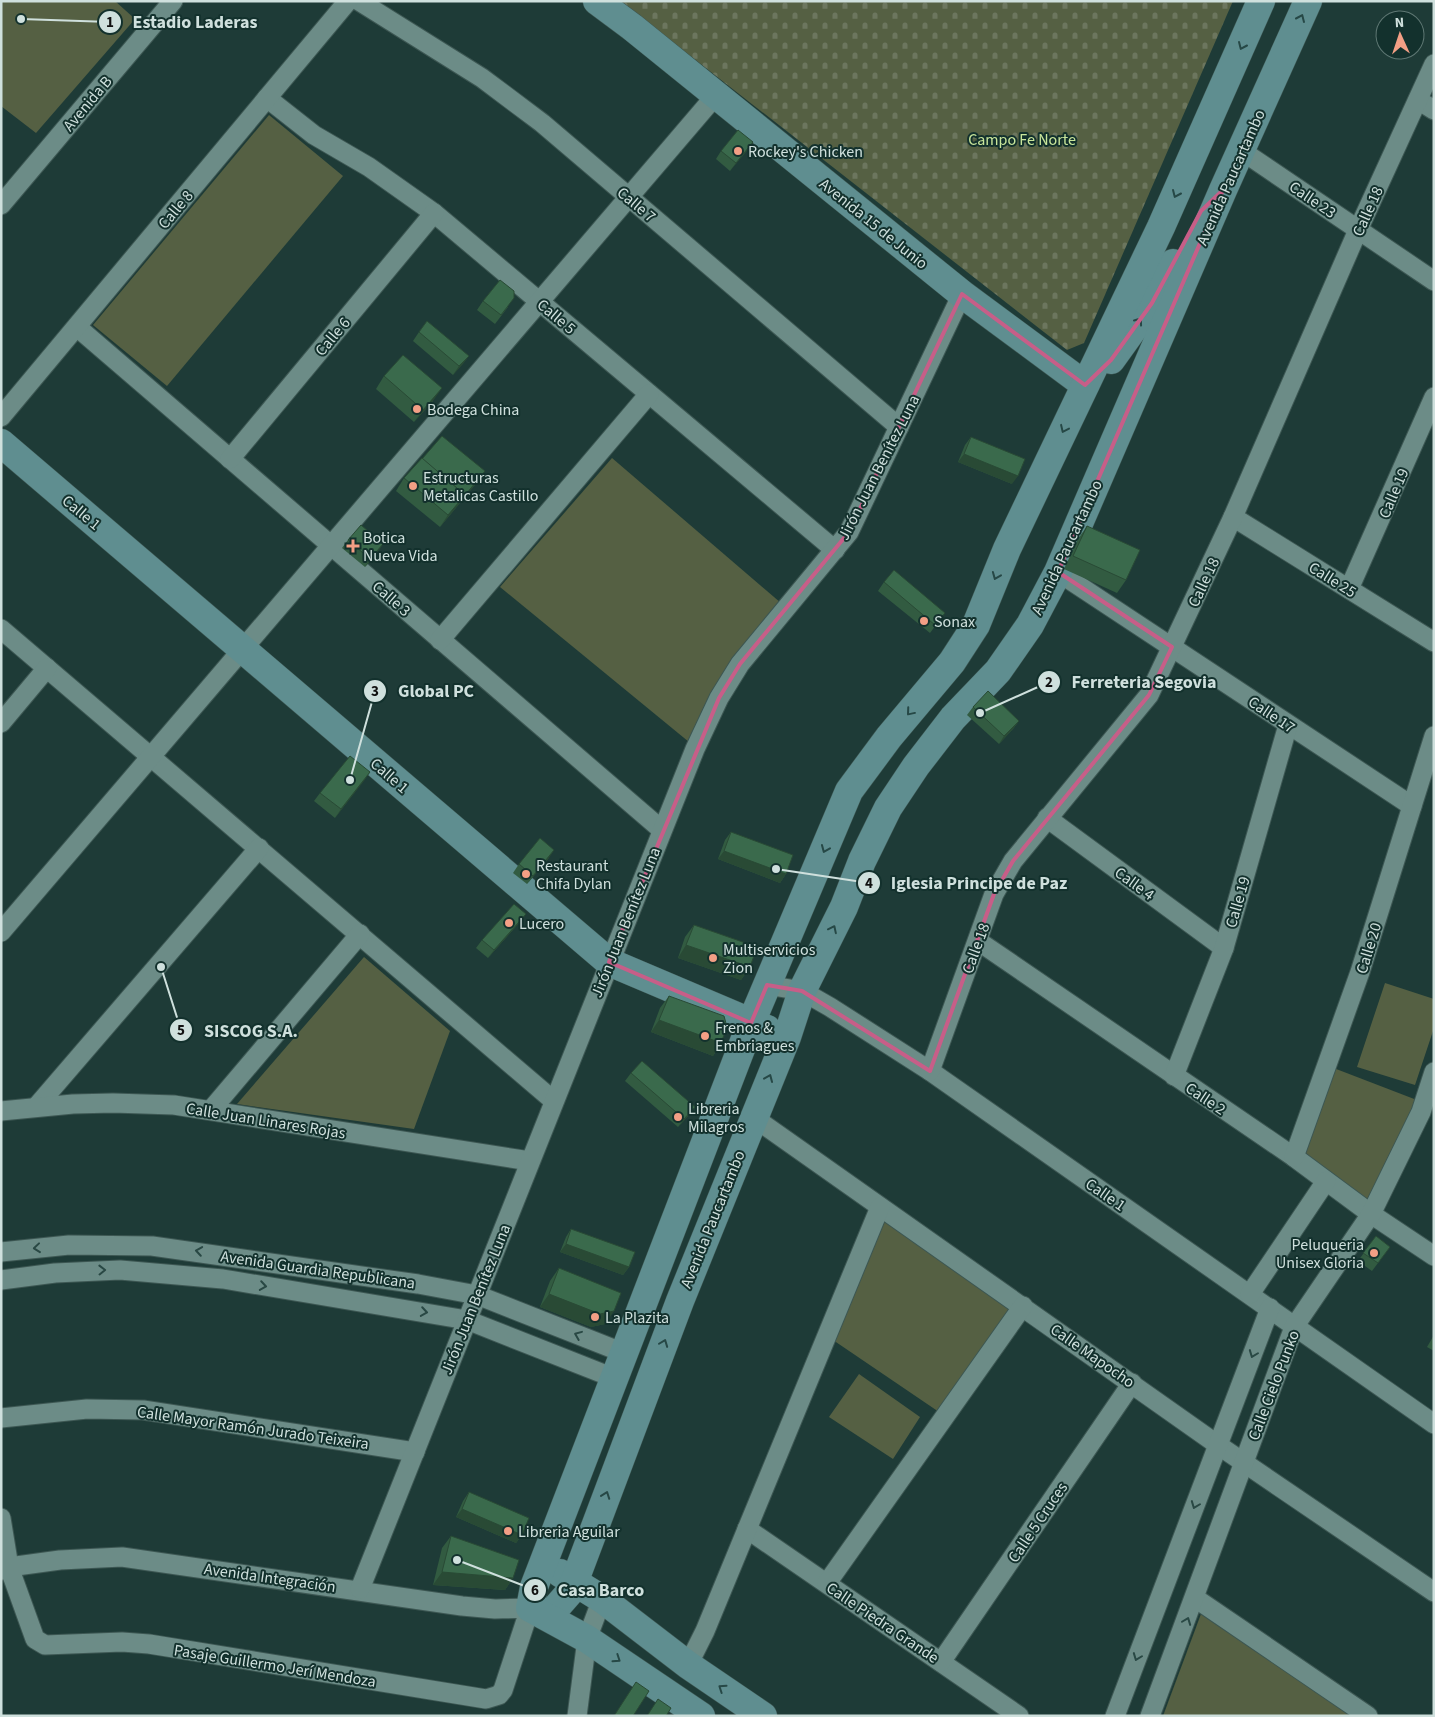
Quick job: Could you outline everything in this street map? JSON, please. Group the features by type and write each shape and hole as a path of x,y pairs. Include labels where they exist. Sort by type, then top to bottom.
{"main road":[{"name":"Avenida 15 de Junio","path":"597,1 632,26 962,294 1085,385"},
{"name":"Avenida Paucartambo","path":"1261,1 1161,227 1007,549 976,625 952,662 889,737 850,791 751,1023 540,1570 531,1598 539,1612 569,1594 673,1318 787,1037 802,992 888,808 916,766 953,718 998,671 1030,625 1058,572 1223,190 1308,1"},
{"path":"1085,385 1111,360 1152,303 1201,211 1223,190"},
{"name":"Calle 1","path":"1,444 244,649 609,962 787,1037"},
{"path":"540,1570 561,1573 575,1580 688,1665 763,1716"},
{"path":"539,1612 587,1639 701,1716"}],"street":[{"name":"Avenida B","path":"1,204 173,1"},
{"name":"Calle 8","path":"1,417 348,1"},
{"name":"Calle 7","path":"360,1 482,78 542,123 899,427"},
{"name":"Calle 18","path":"930,1071 994,894 1013,861 1149,695 1233,517 1358,230 1434,64"},
{"path":"3,928 152,757 716,95"},
{"name":"Calle 5","path":"267,98 314,135 368,167 434,213 835,550"},
{"path":"1418,100 1434,110"},
{"name":"Calle 23","path":"1242,151 1434,281"},
{"name":"Calle 6","path":"230,458 434,213"},
{"name":"Jirón Juan Benítez Luna","path":"360,1589 695,749 729,681 746,657 849,532 962,294"},
{"name":"Calle 3","path":"77,327 662,830"},
{"path":"440,640 649,394"},
{"name":"Calle 19","path":"1349,589 1434,397"},
{"name":"Calle 25","path":"1233,517 1434,642"},
{"name":"Calle 17","path":"1058,572 1412,806"},
{"path":"1,629 554,1101"},
{"path":"1,723 47,668"},
{"name":"Calle 19","path":"1174,1076 1224,948 1288,725"},
{"name":"Calle 20","path":"1294,1157 1360,972 1434,736"},
{"name":"Calle 4","path":"1047,818 1224,948"},
{"path":"37,1106 259,848"},
{"path":"211,1110 360,934"},
{"name":"Calle 2","path":"978,941 1294,1157 1371,1214 1434,1256"},
{"name":"Calle 1","path":"767,985 802,992 830,1007 930,1071 1434,1424"},
{"name":"Calle Cielo Punko","path":"1150,1716 1294,1327 1371,1214 1428,1114 1434,1072"},
{"name":"Calle Juan Linares Rojas","path":"1,1111 37,1106 113,1102 211,1110 530,1161"},
{"name":"Calle Mapocho","path":"753,1117 1218,1445 1434,1592"},
{"path":"1250,1294 1326,1180"},
{"path":"688,1665 705,1631 880,1206"},
{"name":"Avenida Guardia Republicana","path":"1,1252 69,1245 152,1246 408,1283 477,1295 619,1366"},
{"name":"Avenida Guardia Republicana","path":"1,1280 87,1270 162,1272 233,1281 467,1320 619,1366"},
{"path":"827,1583 1023,1306"},
{"name":"Calle Cielo Punko","path":"1115,1716 1270,1308"},
{"name":"Calle 5 Cruces","path":"941,1662 1132,1383"},
{"name":"Calle Mayor Ramón Jurado Teixeira","path":"1,1418 87,1409 143,1410 195,1416 415,1452"},
{"name":"Pasaje Guillermo Jerí Mendoza","path":"1,1518 5,1569 35,1639 45,1645 122,1642 149,1644 486,1699 499,1695 503,1690 539,1612"},
{"name":"Calle Piedra Grande","path":"747,1529 1019,1716"},
{"name":"Avenida Integración","path":"5,1569 60,1560 122,1557 360,1589 462,1606 539,1612"},
{"path":"1195,1598 1368,1716"},
{"path":"577,1716 587,1639 602,1599"}],"highlighted area":[{"path":"1223,190 1058,572 1172,647 1149,695 1013,861 994,894 930,1071 802,991 767,985 751,1023 609,962 719,698 740,664 849,532 962,294 1085,385 1111,360 1152,303 1201,211"}],"green space":[{"path":"1,1 115,1 135,19 36,133 1,106"},
{"name":"Campo Fe Norte","path":"620,1 1233,1 1084,343 1067,350"},
{"path":"269,115 343,176 167,386 93,325"},
{"path":"612,458 781,603 689,742 500,587"},
{"path":"364,957 450,1031 414,1129 237,1104"},
{"path":"1385,983 1434,999 1434,1028 1415,1085 1357,1067"},
{"path":"1331,1067 1422,1102 1376,1207 1300,1156"},
{"path":"883,1219 1009,1309 939,1412 830,1338"},
{"path":"859,1374 920,1417 893,1459 829,1417"},
{"path":"1201,1614 1352,1716 1163,1716"}],"building":[{"path":"738,130 753,142 736,163 721,151"},
{"path":"500,280 514,291 514,298 501,315 483,301"},
{"path":"427,321 469,356 459,366 419,332"},
{"path":"403,355 442,388 423,410 384,376"},
{"path":"442,436 485,471 462,499 465,495 422,459"},
{"path":"971,437 1025,459 1018,476 964,454"},
{"path":"422,458 465,495 448,515 404,478"},
{"path":"361,525 383,544 370,559 348,540"},
{"path":"1087,526 1140,550 1126,580 1073,556"},
{"path":"894,570 945,613 935,625 884,582"},
{"path":"988,691 1019,721 1004,736 973,707"},
{"path":"350,756 370,772 341,809 320,793"},
{"path":"731,832 793,855 786,874 724,851"},
{"path":"540,838 554,850 533,876 519,864"},
{"path":"514,904 526,914 494,950 482,940"},
{"path":"694,925 757,947 750,967 686,945"},
{"path":"669,996 724,1016 727,1027 721,1043 659,1020"},
{"path":"642,1061 695,1107 684,1119 631,1073"},
{"path":"571,1229 635,1252 629,1267 566,1244"},
{"path":"1376,1236 1390,1247 1378,1263 1363,1253"},
{"path":"559,1268 621,1293 614,1311 600,1314 549,1294"},
{"path":"469,1492 529,1518 522,1535 462,1509"},
{"path":"451,1536 519,1560 513,1578 442,1572"},
{"path":"636,1682 649,1691 633,1716 614,1716"},
{"path":"658,1699 671,1708 666,1716 647,1716"}],"place":[{"name":"Estadio Laderas","path":"21,19"},
{"name":"Rockey's Chicken","path":"738,151"},
{"name":"Bodega China","path":"417,409"},
{"name":"Estructuras Metalicas Castillo","path":"413,486"},
{"name":"Botica Nueva Vida","path":"353,546"},
{"name":"Sonax","path":"924,621"},
{"name":"Ferreteria Segovia","path":"980,713"},
{"name":"Global PC","path":"350,780"},
{"name":"Iglesia Principe de Paz","path":"776,869"},
{"name":"Restaurant Chifa Dylan","path":"526,874"},
{"name":"Lucero","path":"509,923"},
{"name":"Multiservicios Zion","path":"713,958"},
{"name":"SISCOG S.A.","path":"161,967"},
{"name":"Frenos & Embriagues","path":"705,1036"},
{"name":"Libreria Milagros","path":"678,1117"},
{"name":"Peluqueria Unisex Gloria","path":"1374,1253"},
{"name":"La Plazita","path":"595,1317"},
{"name":"Libreria Aguilar","path":"508,1531"},
{"name":"Casa Barco","path":"457,1560"}]}
